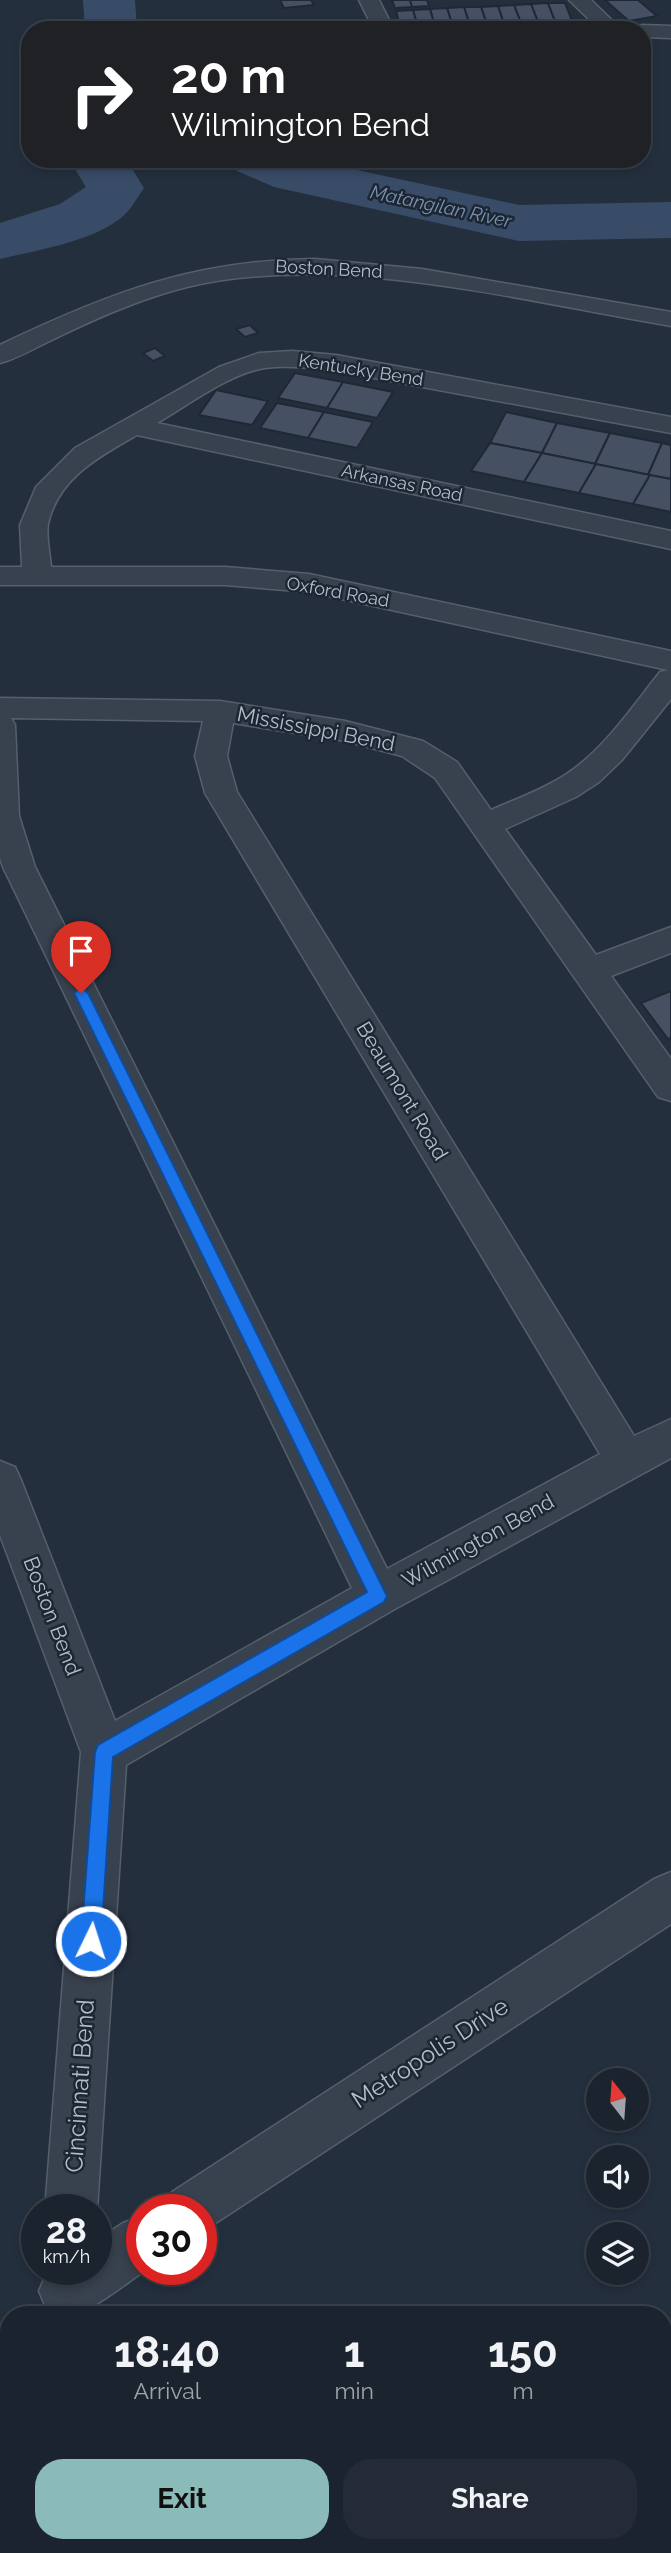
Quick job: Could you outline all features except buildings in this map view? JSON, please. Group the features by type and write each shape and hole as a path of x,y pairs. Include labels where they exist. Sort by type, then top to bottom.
{"street":[{"path":"369,0 380,21"},
{"path":"579,0 602,21"},
{"path":"651,32 671,32"},
{"name":"Boston Bend","path":"0,355 74,320 163,286 216,273 288,265 363,269 439,279 671,319"},
{"name":"Kentucky Bend","path":"37,575 34,525 50,487 84,454 228,372 259,361 292,359 336,363 671,425"},
{"name":"Arkansas Road","path":"133,426 671,540"},
{"name":"Oxford Road","path":"0,576 225,576 309,583 671,661"},
{"path":"485,825 556,794 587,774 619,743 671,680"},
{"name":"Mississippi Bend","path":"0,708 220,712 345,731 412,748 446,770 671,1087"},
{"name":"Beaumont Road","path":"220,712 211,756 221,793 627,1461"},
{"path":"0,725 3,816 19,867 378,1596"},
{"path":"590,971 671,939"},
{"name":"Wilmington Bend","path":"104,1752 378,1596 671,1437"},
{"name":"Boston Bend","path":"0,1480 104,1752"},
{"name":"Cincinnati Bend","path":"72,2194 104,1752"},
{"name":"Metropolis Drive","path":"215,2194 671,1896"},
{"path":"66,2292 126,2253"}],"waterway":[{"name":"Matangilan River","path":"109,0 110,21"},
{"path":"0,241 47,229 95,209 115,188 103,168"},
{"name":"Matangilan River","path":"278,168 294,175 519,223 671,220"}],"route":[{"path":"81,993 378,1596 104,1752 91,1941"}]}
